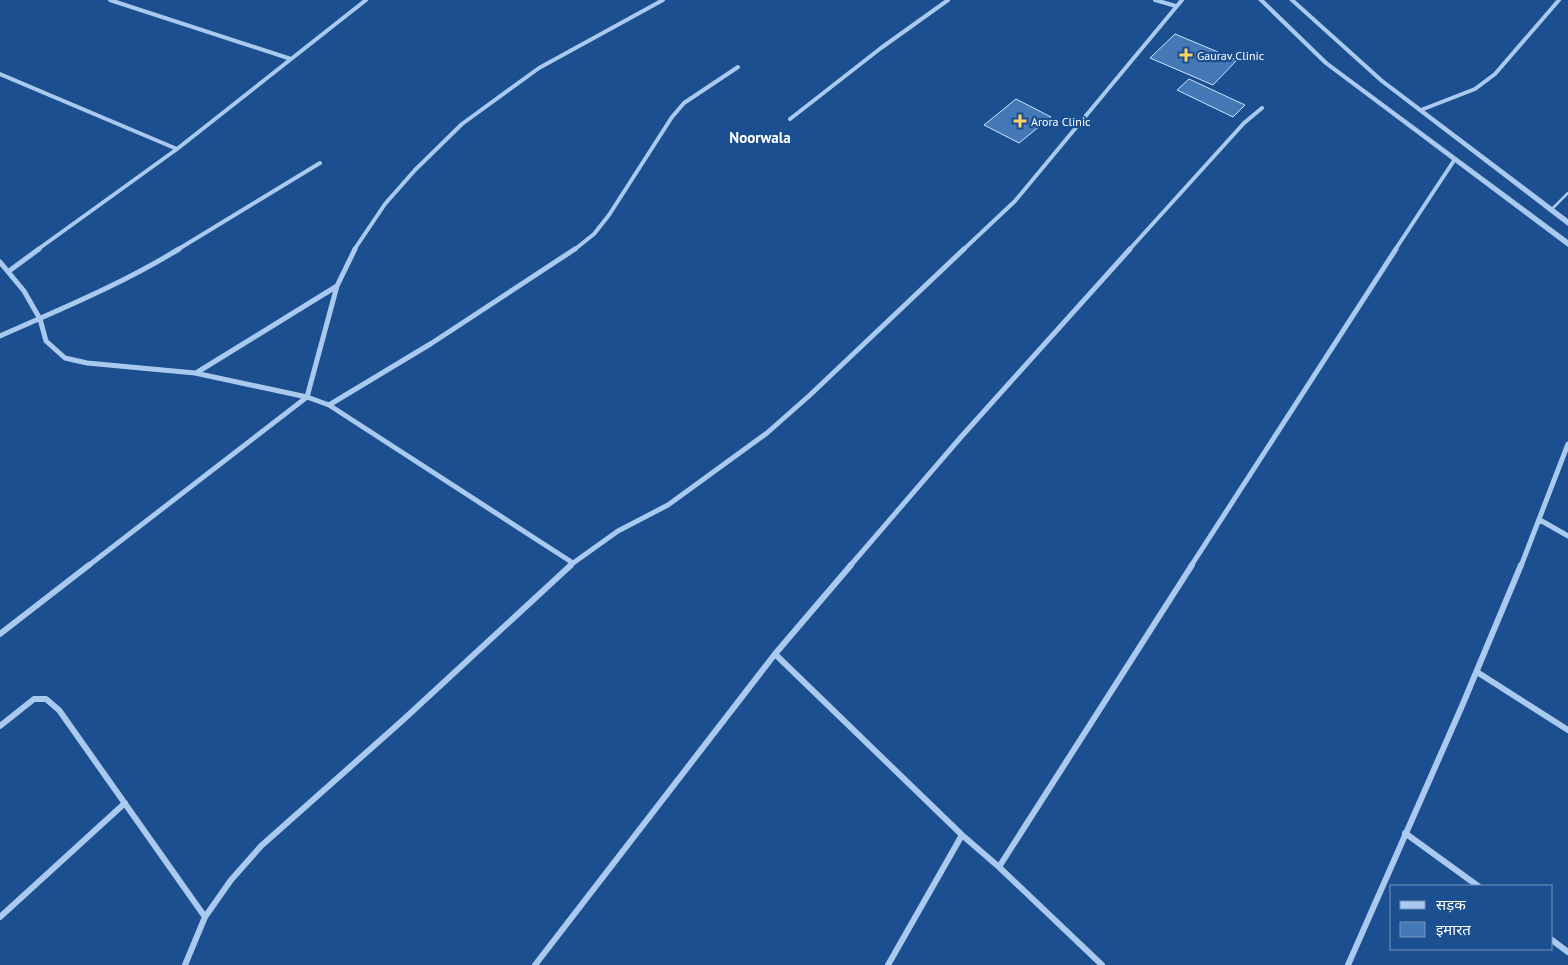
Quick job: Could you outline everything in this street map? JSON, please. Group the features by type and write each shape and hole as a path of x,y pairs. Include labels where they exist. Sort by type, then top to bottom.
{"street":[{"path":"110,0 291,59"},
{"path":"9,271 177,149 366,0"},
{"path":"0,634 307,397 336,286 354,251 385,204 415,170 462,124 539,68 661,0"},
{"path":"790,119 881,48 948,0"},
{"path":"1155,0 1176,6"},
{"path":"185,965 205,917 231,880 261,846 403,720 573,563 618,531 668,505 713,474 768,433 810,395 1015,201 1182,0"},
{"path":"1261,0 1326,63 1568,244"},
{"path":"1292,0 1382,81 1568,223"},
{"path":"1421,110 1474,89 1495,74 1559,0"},
{"path":"329,406 432,343 572,252 594,234 609,215 672,117 684,103 738,67"},
{"path":"0,74 177,149"},
{"path":"535,965 775,654 961,437 1244,124 1262,108"},
{"path":"999,867 1343,329 1455,159"},
{"path":"0,336 147,269 320,163"},
{"path":"0,262 24,291 40,319 46,341 65,358 87,363 196,373 307,397 329,406 573,563"},
{"path":"196,373 336,286"},
{"path":"1348,965 1477,672 1540,520 1568,444"},
{"path":"1540,520 1568,536"},
{"path":"775,654 962,835 999,867 1102,965"},
{"path":"1477,672 1568,730"},
{"path":"0,726 34,699 46,699 59,710 205,917"},
{"path":"0,917 125,803"},
{"path":"1405,833 1477,885"},
{"path":"888,965 962,835"},
{"path":"1553,941 1568,952"}],"lane":[{"path":"1551,210 1568,194"}],"building":[{"path":"1175,34 1237,60 1213,85 1150,58"},
{"path":"1189,79 1245,105 1233,117 1177,90"},
{"path":"1016,99 1051,117 1019,143 984,125"}],"place":[{"name":"Gaurav Clinic","path":"1186,55"},
{"name":"Arora Clinic","path":"1020,121"}],"district":[{"name":"Noorwala","path":"760,137"}]}
